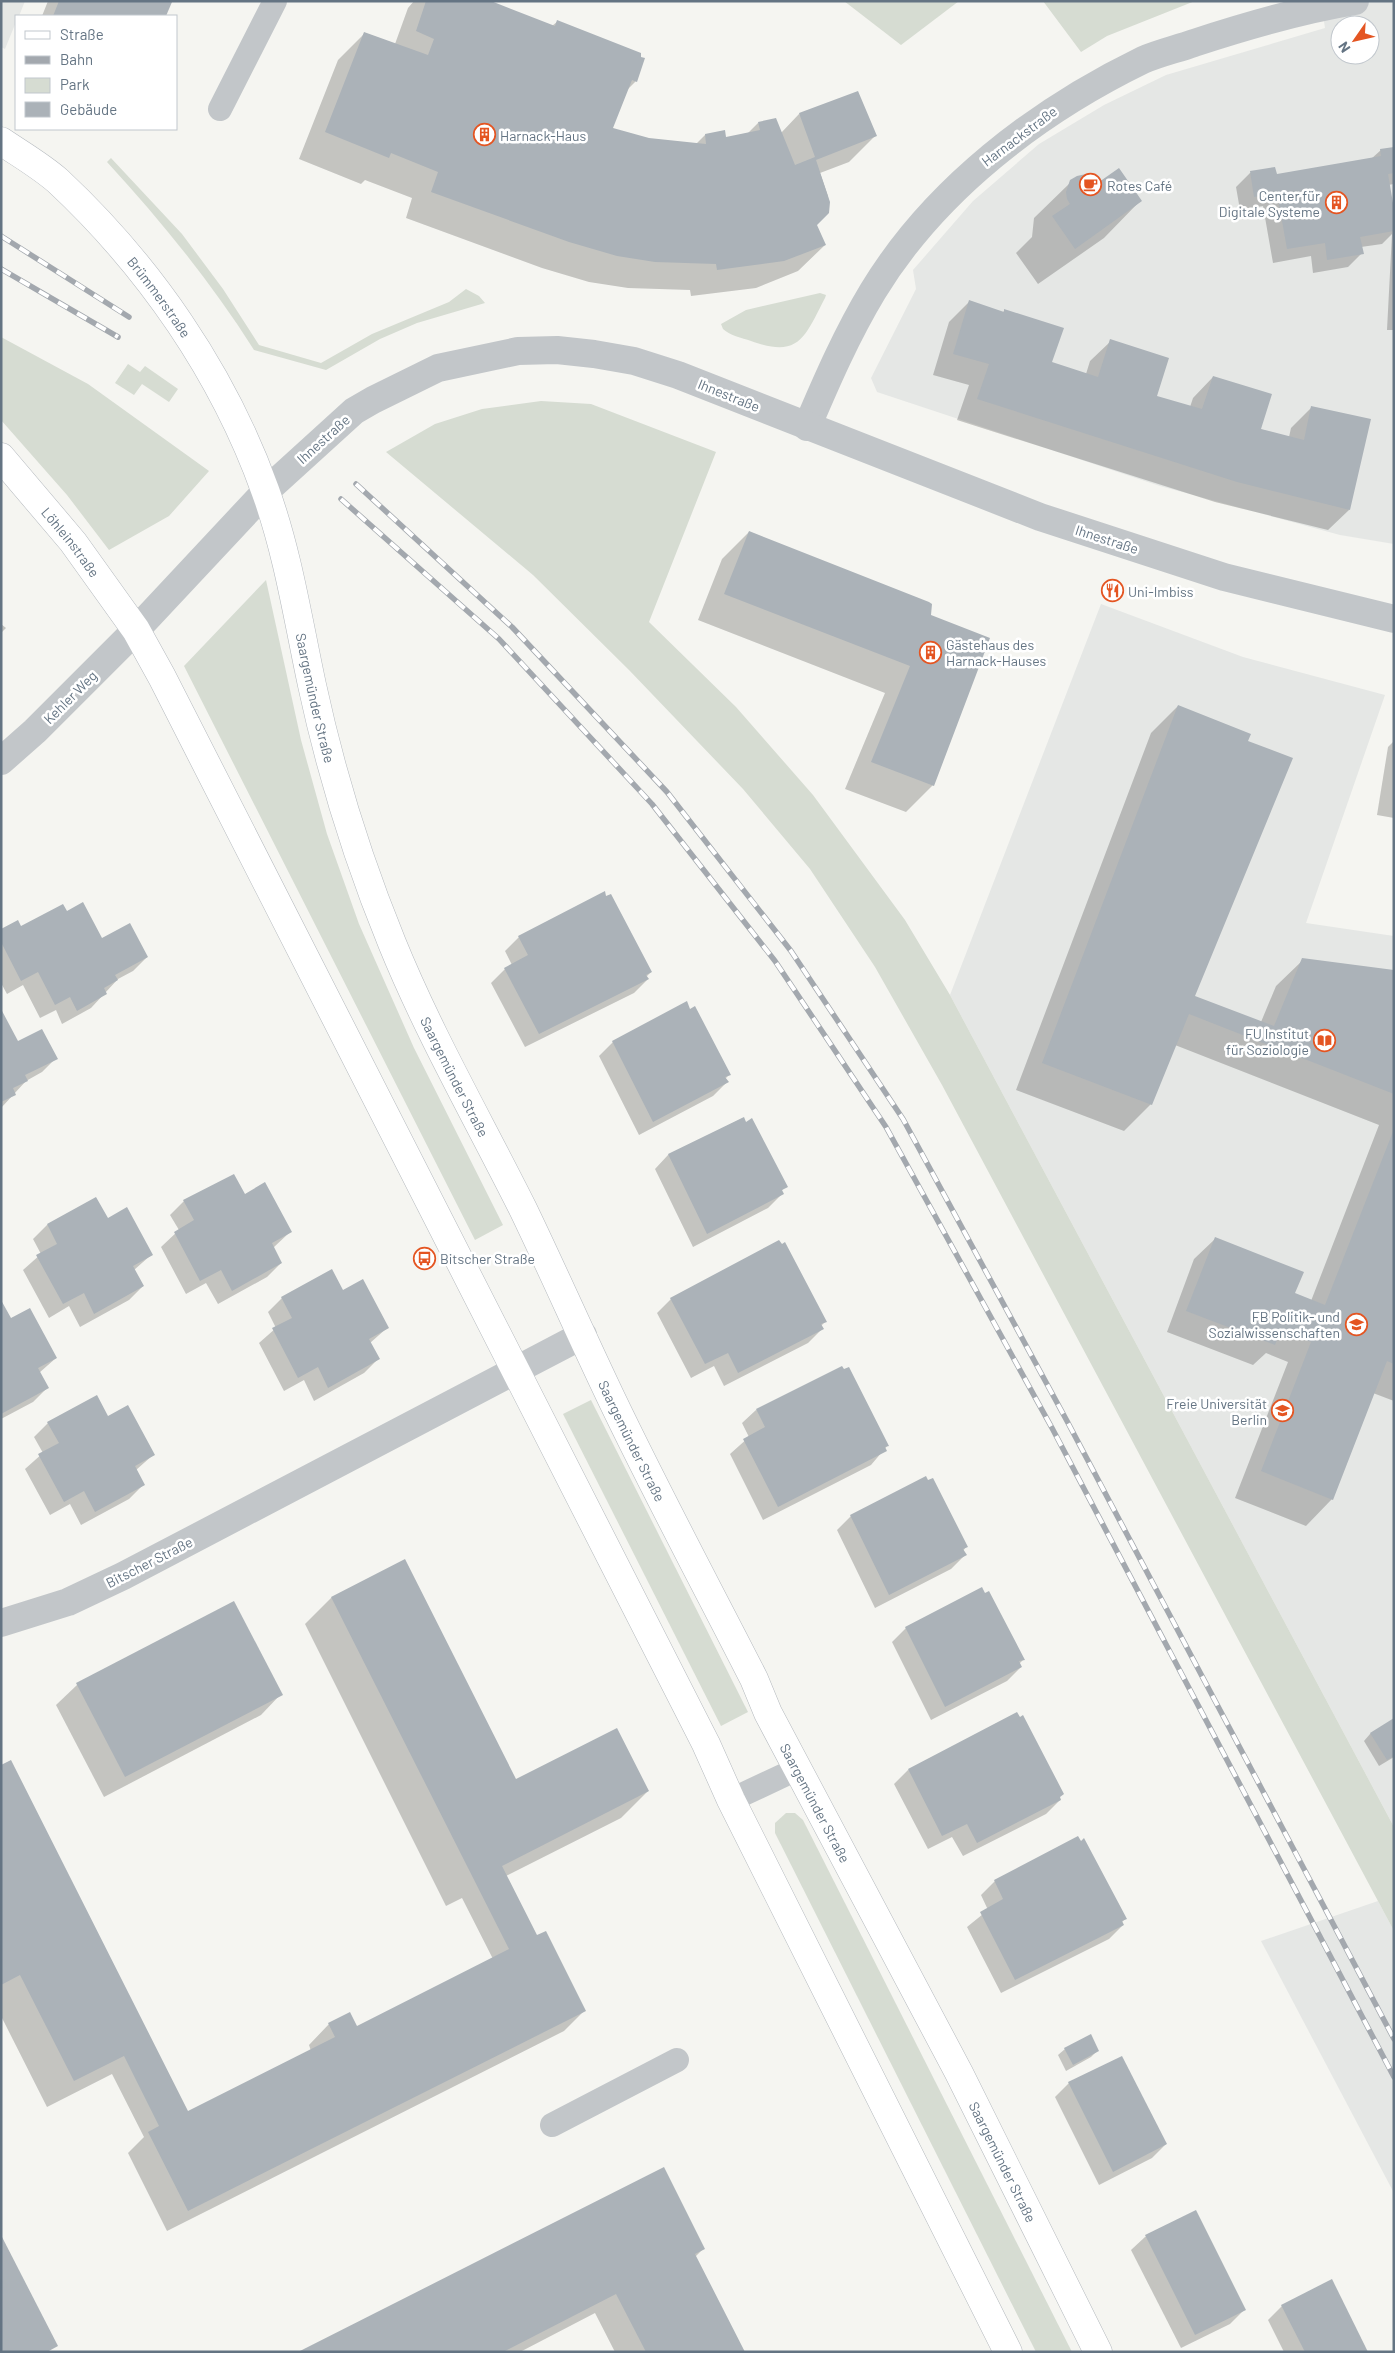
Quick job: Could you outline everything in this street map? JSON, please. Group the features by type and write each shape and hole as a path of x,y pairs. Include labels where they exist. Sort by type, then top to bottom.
{"main road":[{"name":"Brümmerstraße","path":"1,141 55,178 115,239 146,278 191,341 216,382 238,422 266,491"},
{"name":"Löhleinstraße","path":"1,457 73,542 136,630"},
{"name":"Saargemünder Straße","path":"266,491 286,559 312,686 335,779 362,862 393,946 583,1335 604,1384 797,1769 959,2073 1098,2352"},
{"path":"136,630 706,1744 731,1800 1008,2352"}],"street":[{"name":"Harnackstraße","path":"807,426 829,374 874,289 915,232 980,165 1055,109 1144,60 1236,29 1328,5 1355,1"},
{"name":"Ihnestraße","path":"136,630 266,491 354,412 373,400 438,368 518,351 566,351 634,361 678,376 1040,517 1215,574 1394,619"},
{"name":"Kehler Weg","path":"1,761 35,731 136,630"},
{"name":"Bitscher Straße","path":"1,1623 68,1602 123,1576 583,1335"}],"lane":[{"path":"220,109 275,1"},
{"path":"731,1800 797,1769"},
{"path":"552,2125 677,2060"}],"shaded area":[{"path":"1,1 25,1 19,15 15,15 15,24 5,49 1,47"},
{"path":"1321,1 1394,1 1394,544 1340,535 1160,486 877,392 871,378 916,289 913,270 973,201 1039,144 1104,105 1166,75 1325,28"},
{"name":"Freie Universität Berlin","path":"1101,604 1243,657 1385,695 1306,923 1394,936 1394,1827 950,995"},
{"path":"1378,1901 1394,1931 1394,2193 1261,1941"}],"green space":[{"path":"844,1 959,1 901,45"},
{"path":"1043,1 1195,1 1107,36 1081,52"},
{"path":"111,158 182,234 223,289 259,345 321,363 372,334 449,302 466,289 479,296 485,303 417,323 380,339 326,370 254,350 221,300 185,253 107,162"},
{"path":"820,293 826,295 812,323 799,341 791,345 780,347 767,346 729,333 723,329 721,324 746,310"},
{"path":"1,337 88,384 209,471 169,516 109,550 67,495 1,420"},
{"path":"128,364 140,372 145,366 178,389 169,402 142,384 134,395 115,383"},
{"path":"541,401 591,404 716,452 649,622 736,707 813,795 905,920 950,995 1394,1827 1394,1931 942,1085 875,967 810,869 743,789 629,670 533,575 386,452 435,424 482,409"},
{"path":"266,580 301,740 327,834 359,924 414,1048 503,1225 475,1240 184,666"},
{"path":"591,1400 748,1712 721,1726 563,1414"},
{"path":"786,1813 795,1813 803,1820 1072,2352 1036,2352 775,1833 775,1823"}],"building":[{"path":"59,1 172,2 166,15 53,15"},
{"name":"Harnack-Haus","path":"426,1 491,1 555,26 557,20 641,53 641,57 645,58 637,82 632,80 613,128 649,138 706,144 705,134 725,130 726,137 760,130 758,122 776,118 795,165 815,157 799,113 858,91 877,136 816,160 830,202 829,213 817,225 826,245 784,261 717,270 716,264 655,262 617,256 569,242 431,192 438,172 391,153 389,158 325,132 364,32 428,55 434,39 416,31"},
{"name":"Center für Digitale Systeme","path":"1394,147 1394,173 1388,174 1394,209 1394,231 1360,237 1364,254 1327,260 1325,243 1287,249 1277,193 1254,197 1250,171 1275,167 1277,174 1381,156 1380,149"},
{"path":"1119,168 1142,201 1075,249 1052,216 1070,204 1066,192 1070,180 1086,174 1099,182"},
{"path":"969,300 1004,312 1004,309 1064,328 1052,362 1098,377 1110,339 1169,358 1157,396 1202,409 1213,376 1272,394 1261,429 1304,440 1311,406 1371,419 1350,510 1237,482 977,399 989,364 953,354"},
{"name":"Gästehaus des Harnack-Hauses","path":"749,531 929,602 932,604 931,615 990,638 934,786 871,762 910,666 724,594"},
{"path":"1178,705 1251,734 1248,741 1293,758 1195,996 1274,1026 1302,958 1394,970 1394,1094 1189,1014 1152,1105 1042,1063"},
{"path":"605,891 606,896 611,894 652,972 646,975 649,979 539,1034 504,968 528,955 518,936"},
{"path":"83,902 102,938 130,923 148,957 115,975 118,980 104,988 107,994 77,1011 70,997 55,1005 38,972 21,981 1,942 1,929 18,920 21,926 63,904 67,911"},
{"path":"687,1001 690,1009 695,1006 731,1075 725,1077 729,1082 653,1122 612,1041"},
{"path":"1,1009 18,1041 42,1029 58,1059 25,1075 28,1081 13,1088 16,1095 1,1102"},
{"path":"744,1117 746,1122 752,1118 788,1187 782,1190 784,1194 707,1234 668,1154"},
{"name":"FB Politik- und Sozialwissenschaften","path":"1394,1129 1394,1364 1387,1361 1333,1500 1261,1471 1311,1342 1281,1330 1275,1345 1186,1311 1215,1237 1304,1272 1295,1293 1325,1305"},
{"path":"234,1174 245,1194 265,1182 292,1232 272,1243 282,1263 232,1291 221,1270 200,1281 174,1232 194,1220 183,1200"},
{"path":"96,1197 108,1218 127,1207 153,1255 133,1266 144,1286 94,1314 84,1293 63,1304 36,1255 57,1244 47,1224"},
{"path":"779,1240 782,1244 785,1242 827,1322 821,1324 824,1329 738,1373 728,1353 705,1364 670,1298"},
{"path":"332,1269 343,1290 363,1279 389,1328 369,1339 380,1359 328,1388 318,1367 298,1378 272,1328 292,1318 281,1297"},
{"path":"1,1300 11,1318 30,1308 57,1358 38,1368 49,1388 1,1414"},
{"path":"842,1366 844,1369 849,1367 889,1446 885,1447 887,1451 778,1507 743,1439 765,1427 756,1409"},
{"path":"97,1395 108,1416 128,1405 155,1455 135,1466 145,1485 95,1512 84,1491 64,1502 38,1454 59,1443 47,1422"},
{"path":"926,1476 928,1480 933,1478 968,1547 963,1549 967,1555 889,1595 850,1515"},
{"path":"405,1559 516,1779 617,1728 649,1791 502,1866 537,1935 546,1931 586,2011 188,2211 148,2132 159,2126 124,2056 74,2081 20,1975 1,1985 1,1765 11,1760 188,2111 335,2037 328,2023 350,2012 357,2026 509,1949 331,1597"},
{"path":"982,1587 985,1593 989,1591 1025,1660 1019,1661 1022,1667 945,1707 905,1627"},
{"path":"234,1601 283,1695 125,1777 76,1683"},
{"path":"1017,1712 1020,1717 1023,1715 1064,1794 1060,1797 1061,1800 977,1843 967,1824 942,1836 908,1769"},
{"path":"1394,1718 1394,1756 1387,1760 1370,1733"},
{"path":"1078,1836 1081,1841 1084,1838 1127,1919 1122,1921 1124,1925 1015,1980 980,1912 1003,1899 994,1880"},
{"path":"1091,2034 1099,2051 1073,2065 1064,2048"},
{"path":"1122,2056 1167,2144 1113,2172 1068,2082"},
{"path":"664,2167 705,2249 695,2254 745,2352 646,2352 616,2294 503,2352 298,2352"},
{"path":"1196,2210 1246,2310 1195,2335 1145,2235"},
{"path":"1,2235 58,2346 47,2352 1,2352"},
{"path":"1332,2279 1368,2352 1305,2352 1281,2305"}],"railway":[{"path":"1,236 129,317"},
{"path":"1,269 118,337"},
{"path":"356,484 512,627 667,792 791,951 903,1119 1067,1421 1394,2039"},
{"path":"341,499 499,639 652,804 775,961 886,1127 1052,1428 1394,2077"}],"place":[{"name":"Harnack-Haus","path":"484,135"},
{"name":"Rotes Café","path":"1091,185"},
{"name":"Center für Digitale Systeme","path":"1336,203"},
{"name":"Uni-Imbiss","path":"1112,591"},
{"name":"Gästehaus des Harnack-Hauses","path":"930,652"},
{"name":"FU Institut für Soziologie","path":"1325,1041"},
{"name":"Bitscher Straße","path":"424,1258"},
{"name":"FB Politik- und Sozialwissenschaften","path":"1356,1324"},
{"name":"Freie Universität Berlin","path":"1283,1411"}]}
